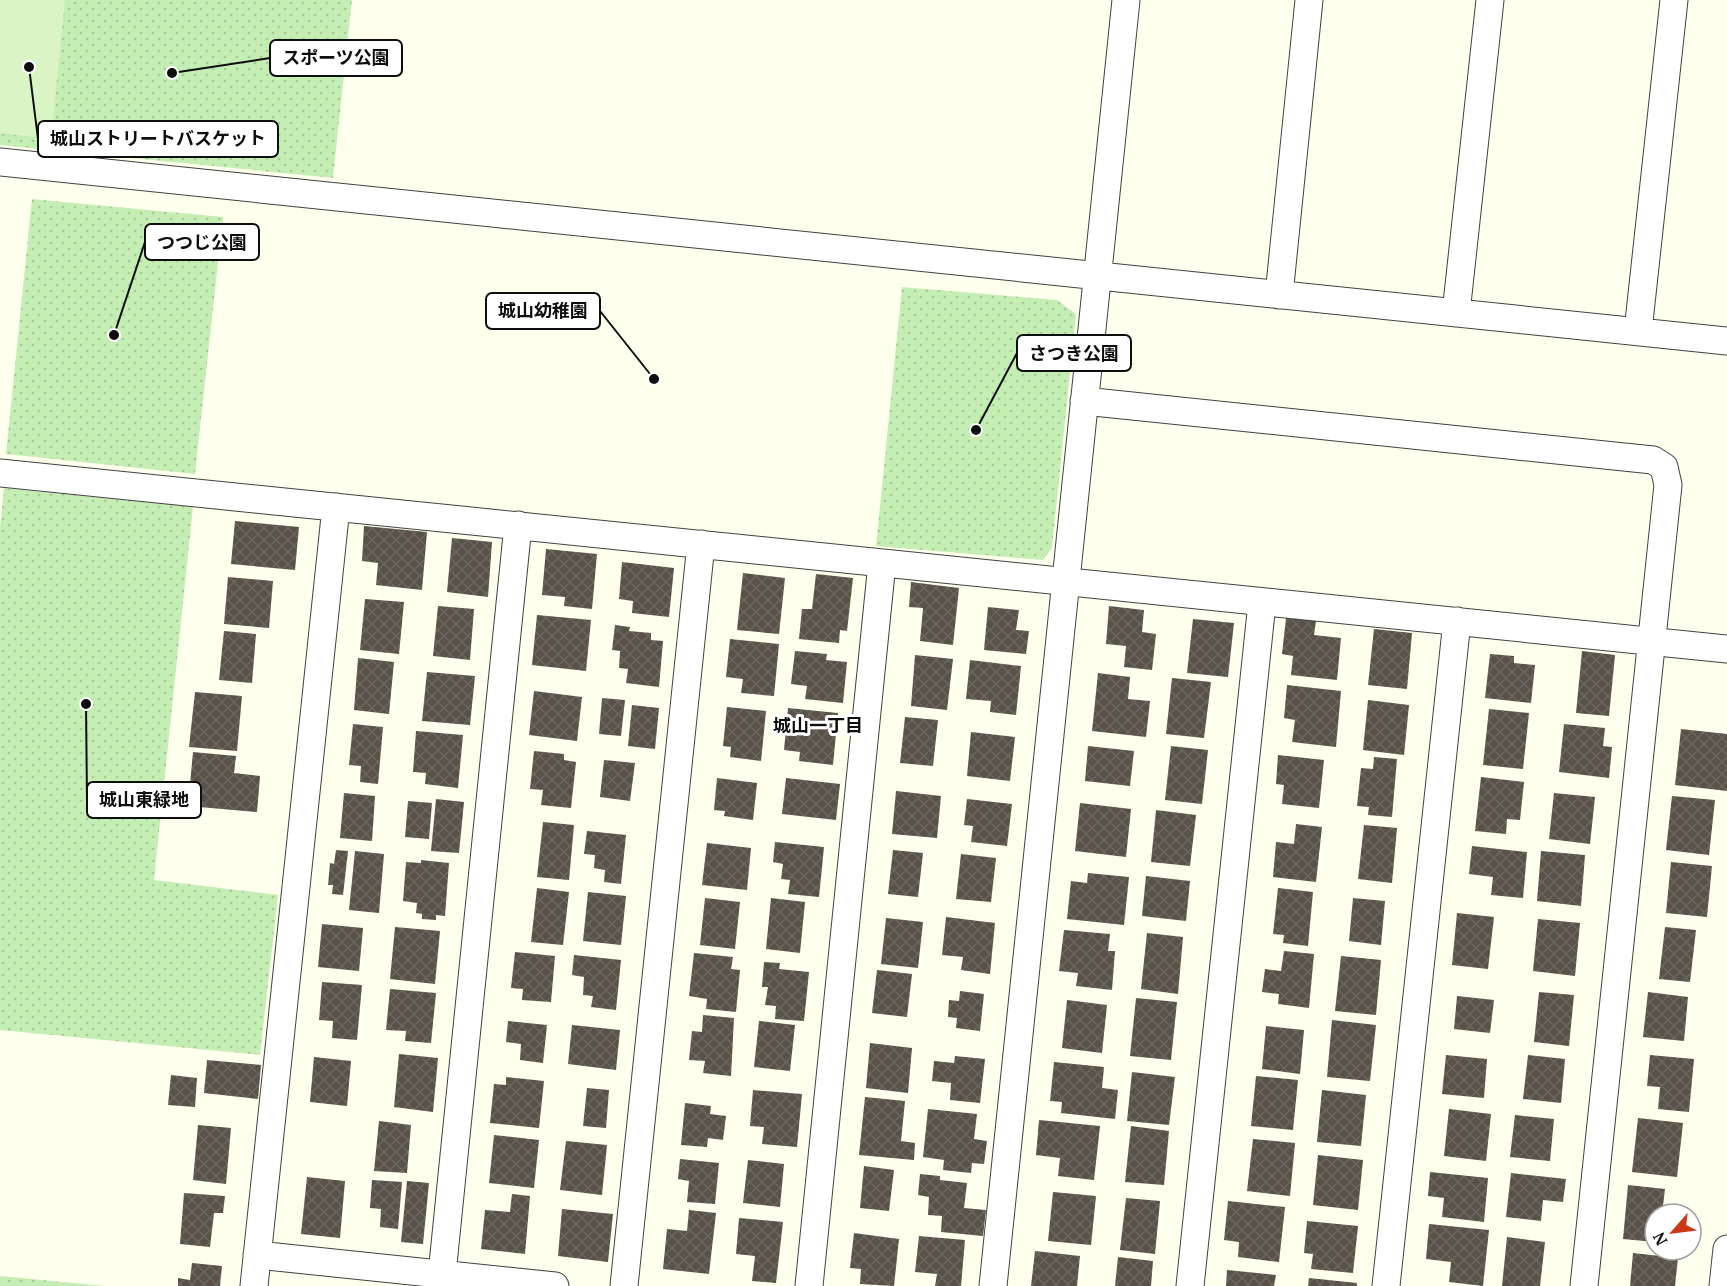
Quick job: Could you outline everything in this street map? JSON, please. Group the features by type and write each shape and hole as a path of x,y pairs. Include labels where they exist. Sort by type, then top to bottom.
{"street":[{"path":"993,1286 1126,0"},
{"path":"1279,295 1309,0"},
{"path":"1456,314 1490,0"},
{"path":"1638,331 1674,0"},
{"path":"0,162 1727,341"},
{"path":"1084,401 1657,461 1667,472 1668,485 1584,1286"},
{"path":"0,473 1727,649"},
{"path":"254,1286 336,507"},
{"path":"442,1274 518,525"},
{"path":"624,1286 701,544"},
{"path":"809,1286 882,563"},
{"path":"1190,1286 1262,603"},
{"path":"1386,1286 1456,621"},
{"path":"1723,1286 1727,1249"},
{"path":"257,1255 555,1286"}],"green space":[{"path":"0,0 352,0 333,178 0,145"},
{"path":"0,0 65,0 51,139 0,133"},
{"path":"32,199 223,217 195,474 6,454"},
{"path":"902,287 1057,300 1076,314 1052,548 1043,560 876,546"},
{"path":"4,488 193,507 154,880 278,895 260,1055 0,1030 0,528"},
{"path":"0,1276 105,1286 0,1286"}],"building":[{"path":"235,521 299,527 295,570 231,564"},
{"path":"364,526 427,532 422,590 376,585 378,563 362,561"},
{"path":"452,538 492,542 488,597 447,592"},
{"path":"546,549 597,554 592,609 564,606 565,597 542,595"},
{"path":"622,562 674,568 669,617 632,613 633,601 619,599"},
{"path":"743,573 785,578 779,634 737,630"},
{"path":"816,574 853,578 847,631 840,630 839,643 799,639 802,609 812,609"},
{"path":"228,577 273,581 269,628 224,624"},
{"path":"911,582 959,588 953,645 920,641 923,608 909,607"},
{"path":"365,599 404,602 399,654 360,650"},
{"path":"438,606 474,609 470,660 433,656"},
{"path":"1109,606 1144,610 1142,632 1156,634 1152,670 1124,667 1126,646 1106,644"},
{"path":"988,607 1019,610 1016,630 1029,631 1026,654 984,650"},
{"path":"537,615 591,620 586,671 532,665"},
{"path":"1286,618 1316,621 1314,635 1341,638 1337,680 1291,675 1293,656 1282,654"},
{"path":"1193,619 1234,623 1228,677 1187,673"},
{"path":"615,625 630,627 629,631 651,633 651,640 663,641 659,687 626,683 628,669 619,668 620,651 612,650"},
{"path":"1374,629 1412,633 1407,689 1368,685"},
{"path":"224,631 256,634 252,683 219,680"},
{"path":"730,639 779,644 774,696 741,693 743,679 726,677"},
{"path":"795,651 827,654 826,660 847,662 843,703 805,699 807,686 791,684"},
{"path":"1582,651 1615,655 1609,716 1576,713"},
{"path":"1490,654 1514,656 1514,663 1535,665 1531,703 1485,698"},
{"path":"915,655 953,659 947,710 911,706"},
{"path":"358,658 394,662 389,714 354,710"},
{"path":"970,660 1021,666 1016,715 990,712 991,701 966,699"},
{"path":"427,672 475,676 470,725 422,721"},
{"path":"1098,673 1130,677 1128,699 1150,701 1146,737 1092,731"},
{"path":"1172,678 1211,682 1204,738 1166,734"},
{"path":"1287,685 1341,691 1336,747 1292,742 1295,720 1284,718"},
{"path":"534,691 582,697 577,741 529,735"},
{"path":"195,692 242,696 237,751 189,747"},
{"path":"602,698 625,700 621,736 599,734"},
{"path":"1368,700 1409,705 1404,755 1363,750"},
{"path":"632,705 659,708 655,749 628,746"},
{"path":"727,707 766,711 761,761 730,757 731,747 723,746"},
{"path":"788,708 838,713 833,765 799,761 800,752 784,750"},
{"path":"1489,709 1529,713 1523,769 1483,765"},
{"path":"905,717 938,720 933,766 900,763"},
{"path":"353,724 383,727 378,784 360,782 361,766 349,765"},
{"path":"1564,724 1605,728 1603,746 1612,747 1609,778 1559,772"},
{"path":"1681,729 1727,734 1727,791 1675,785"},
{"path":"416,731 463,735 458,788 425,784 426,773 413,772"},
{"path":"971,732 1015,737 1010,781 967,776"},
{"path":"1088,746 1134,751 1130,786 1085,781"},
{"path":"1171,746 1208,750 1202,804 1165,800"},
{"path":"534,751 564,754 564,760 576,762 571,808 541,805 543,790 530,789"},
{"path":"193,752 236,756 234,773 260,776 257,812 188,806"},
{"path":"1278,755 1324,760 1319,808 1282,804 1284,785 1276,784"},
{"path":"1374,757 1397,759 1392,817 1368,815 1369,807 1357,806 1361,768 1373,769"},
{"path":"604,760 635,763 630,801 600,797"},
{"path":"1481,777 1524,782 1520,820 1507,819 1506,834 1475,831"},
{"path":"717,778 757,783 753,820 724,816 725,811 714,810"},
{"path":"786,778 840,784 836,820 782,814"},
{"path":"896,791 941,796 937,838 892,834"},
{"path":"344,793 375,796 372,841 340,838"},
{"path":"1554,793 1595,797 1590,844 1549,839"},
{"path":"1672,796 1715,800 1709,855 1666,850"},
{"path":"436,799 464,802 459,853 431,851"},
{"path":"967,799 1012,804 1007,846 971,842 973,826 964,825"},
{"path":"408,801 432,803 429,839 405,837"},
{"path":"1080,803 1131,809 1126,857 1075,851"},
{"path":"1156,810 1196,815 1190,866 1151,862"},
{"path":"543,822 574,825 569,880 537,877"},
{"path":"1296,824 1322,827 1316,882 1273,877 1276,842 1294,844"},
{"path":"1364,825 1397,828 1392,883 1358,879"},
{"path":"587,831 626,835 621,884 604,882 605,870 594,868 595,855 584,854"},
{"path":"775,842 824,847 819,897 788,894 790,880 781,879 783,864 773,862"},
{"path":"707,843 751,848 747,890 702,885"},
{"path":"1472,846 1527,852 1523,898 1491,895 1493,877 1469,874"},
{"path":"336,850 348,851 343,895 332,894 333,885 328,885 330,863 334,864"},
{"path":"893,850 923,853 918,897 888,894"},
{"path":"355,851 384,854 379,913 349,910"},
{"path":"1541,851 1585,855 1581,906 1537,901"},
{"path":"961,854 996,858 991,902 956,899"},
{"path":"421,860 449,863 445,916 436,915 436,920 422,919 422,914 416,913 417,903 403,901 406,862 421,863"},
{"path":"1671,862 1712,866 1707,917 1666,913"},
{"path":"1088,873 1129,877 1124,925 1067,919 1071,881 1087,883"},
{"path":"1146,876 1190,881 1186,921 1142,916"},
{"path":"537,888 569,892 563,945 531,942"},
{"path":"1278,888 1313,892 1308,946 1283,943 1284,935 1273,934"},
{"path":"588,892 626,896 621,945 583,941"},
{"path":"705,898 740,902 735,949 700,945"},
{"path":"771,898 805,902 800,953 766,949"},
{"path":"1353,898 1385,901 1381,945 1349,941"},
{"path":"1457,913 1494,917 1488,969 1452,965"},
{"path":"946,917 995,923 990,974 961,970 963,957 942,955"},
{"path":"886,918 923,922 918,968 881,964"},
{"path":"1538,919 1580,923 1575,976 1533,971"},
{"path":"322,924 363,928 359,971 318,967"},
{"path":"395,927 440,931 435,984 390,979"},
{"path":"1665,927 1696,930 1690,982 1659,979"},
{"path":"1064,930 1110,934 1108,951 1115,951 1112,990 1076,986 1078,973 1059,971"},
{"path":"1147,933 1183,937 1178,994 1141,989"},
{"path":"1284,951 1314,954 1309,1008 1278,1004 1279,994 1262,992 1265,969 1281,971"},
{"path":"515,952 555,956 551,1002 522,1000 523,989 511,988"},
{"path":"694,953 733,957 731,969 740,970 736,1012 706,1009 707,999 689,996"},
{"path":"574,955 621,960 616,1010 591,1007 593,996 583,995 584,977 572,975"},
{"path":"1341,956 1381,960 1376,1015 1335,1011"},
{"path":"764,962 780,963 779,969 809,972 804,1021 775,1019 776,1006 765,1005 768,987 762,987"},
{"path":"877,970 912,974 907,1017 872,1013"},
{"path":"322,982 362,985 357,1040 332,1038 333,1021 319,1020"},
{"path":"390,989 436,993 431,1043 405,1041 406,1031 386,1030"},
{"path":"960,991 984,994 980,1031 956,1028 957,1018 948,1017 949,1000 959,1001"},
{"path":"1539,992 1574,995 1569,1046 1534,1042"},
{"path":"1648,992 1688,997 1684,1041 1643,1037"},
{"path":"1457,996 1494,1000 1490,1033 1454,1029"},
{"path":"1136,998 1177,1002 1171,1060 1130,1056"},
{"path":"1067,1000 1107,1005 1102,1053 1062,1048"},
{"path":"703,1015 734,1018 731,1076 703,1073 705,1061 689,1060 692,1031 702,1032"},
{"path":"1332,1020 1376,1025 1370,1081 1327,1077"},
{"path":"508,1021 547,1025 543,1063 520,1060 521,1044 506,1042"},
{"path":"759,1021 795,1025 790,1071 754,1067"},
{"path":"572,1025 620,1030 616,1070 568,1064"},
{"path":"1266,1026 1304,1030 1300,1074 1262,1069"},
{"path":"870,1043 912,1048 908,1093 866,1088"},
{"path":"399,1054 438,1058 433,1112 394,1107"},
{"path":"1446,1055 1487,1059 1484,1098 1442,1094"},
{"path":"1528,1055 1565,1059 1561,1103 1523,1099"},
{"path":"1650,1055 1694,1059 1689,1112 1658,1109 1660,1087 1647,1086"},
{"path":"955,1056 985,1059 980,1103 950,1100 951,1083 932,1081 934,1061 954,1063"},
{"path":"314,1057 351,1061 347,1106 310,1102"},
{"path":"207,1060 261,1065 258,1099 204,1093"},
{"path":"1054,1062 1104,1067 1102,1088 1118,1090 1115,1119 1061,1113 1062,1102 1050,1101"},
{"path":"1132,1072 1175,1077 1169,1125 1127,1121"},
{"path":"171,1075 197,1078 195,1107 168,1105"},
{"path":"1256,1076 1298,1080 1293,1130 1251,1126"},
{"path":"506,1077 544,1081 539,1128 490,1123 494,1084 506,1085"},
{"path":"587,1088 609,1090 606,1128 583,1126"},
{"path":"753,1090 802,1094 797,1147 762,1144 764,1127 750,1126"},
{"path":"1322,1090 1366,1095 1361,1146 1317,1142"},
{"path":"865,1097 905,1101 901,1141 915,1143 914,1160 859,1155"},
{"path":"685,1103 711,1106 710,1114 726,1116 723,1140 708,1138 707,1147 681,1145"},
{"path":"928,1109 977,1114 974,1139 987,1141 984,1164 972,1163 971,1173 943,1170 944,1160 923,1157"},
{"path":"1449,1109 1491,1114 1486,1161 1444,1156"},
{"path":"1515,1115 1554,1119 1550,1161 1510,1157"},
{"path":"1638,1118 1683,1123 1677,1177 1632,1172"},
{"path":"1039,1120 1100,1126 1094,1180 1058,1176 1060,1158 1036,1155"},
{"path":"379,1121 411,1125 407,1173 374,1171"},
{"path":"198,1125 231,1128 226,1184 193,1180"},
{"path":"1131,1126 1169,1131 1164,1185 1125,1182"},
{"path":"494,1135 539,1140 534,1188 489,1183"},
{"path":"1253,1139 1295,1143 1290,1196 1247,1191"},
{"path":"566,1141 607,1145 602,1195 560,1190"},
{"path":"1318,1155 1363,1160 1358,1210 1313,1205"},
{"path":"680,1159 719,1163 715,1204 687,1202 689,1181 678,1179"},
{"path":"748,1160 784,1164 780,1207 743,1203"},
{"path":"864,1166 894,1170 889,1211 860,1208"},
{"path":"1430,1172 1488,1178 1484,1222 1442,1217 1444,1198 1428,1196"},
{"path":"1511,1173 1566,1179 1563,1202 1543,1200 1541,1221 1506,1217"},
{"path":"920,1174 940,1176 940,1180 967,1183 964,1208 986,1210 983,1236 941,1232 942,1216 928,1215 929,1197 918,1195"},
{"path":"307,1177 345,1181 340,1238 301,1234"},
{"path":"372,1180 402,1182 398,1229 380,1227 381,1209 370,1208"},
{"path":"407,1181 429,1183 423,1244 401,1242"},
{"path":"1628,1185 1665,1189 1663,1202 1643,1202 1643,1241 1623,1239"},
{"path":"1053,1192 1096,1196 1091,1245 1048,1241"},
{"path":"184,1193 225,1196 223,1213 214,1213 210,1247 180,1244"},
{"path":"512,1194 530,1196 525,1254 481,1249 485,1210 510,1212"},
{"path":"1126,1198 1160,1201 1155,1254 1120,1250"},
{"path":"1228,1201 1285,1207 1279,1262 1238,1257 1239,1242 1224,1240"},
{"path":"562,1209 613,1214 608,1262 558,1256"},
{"path":"689,1210 716,1213 709,1274 663,1269 667,1229 687,1231"},
{"path":"739,1218 783,1222 776,1283 752,1281 755,1256 736,1254"},
{"path":"1307,1221 1358,1226 1353,1273 1311,1269 1313,1254 1304,1253"},
{"path":"1429,1224 1489,1230 1483,1286 1449,1282 1451,1262 1426,1259"},
{"path":"854,1233 899,1239 894,1286 860,1284 861,1269 850,1268"},
{"path":"919,1236 965,1240 961,1286 935,1286 937,1274 915,1272"},
{"path":"1507,1237 1545,1242 1540,1286 1502,1286"},
{"path":"1035,1251 1080,1256 1077,1286 1031,1286"},
{"path":"1633,1253 1643,1254 1643,1262 1678,1262 1675,1286 1630,1286"},
{"path":"1118,1257 1153,1261 1151,1286 1115,1286"},
{"path":"192,1263 222,1266 220,1286 178,1286 178,1278 190,1280"},
{"path":"1227,1270 1276,1275 1274,1286 1226,1286"},
{"path":"1309,1278 1357,1283 1357,1286 1308,1286"}],"place":[{"name":"城山ストリートバスケット","path":"29,67"},
{"name":"スポーツ公園","path":"172,73"},
{"name":"つつじ公園","path":"114,335"},
{"name":"城山幼稚園","path":"654,379"},
{"name":"さつき公園","path":"976,430"},
{"name":"城山東緑地","path":"86,704"}],"district":[{"name":"城山一丁目","path":"818,726"}]}
